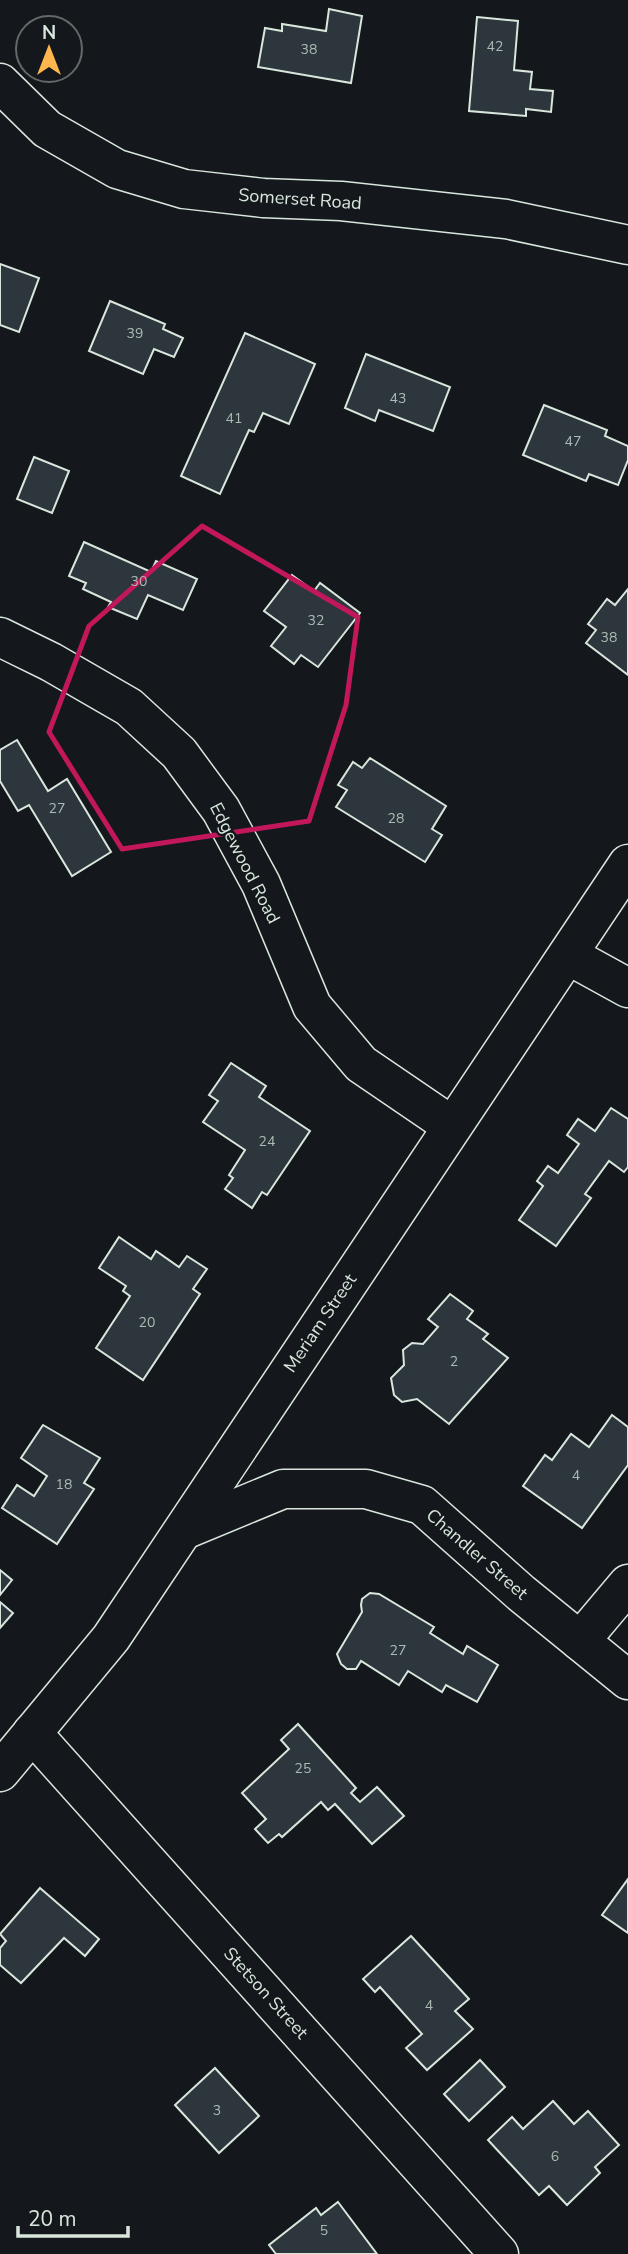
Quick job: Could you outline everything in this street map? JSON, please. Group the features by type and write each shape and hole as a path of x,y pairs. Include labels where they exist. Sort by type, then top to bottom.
{"street":[{"name":"Somerset Road","path":"0,83 47,129 117,169 184,189 263,198 341,201 506,219 628,246"},
{"name":"Edgewood Road","path":"0,637 51,662 129,707 179,753 221,810 261,884 312,1006 361,1064 452,1126"},
{"name":"Meriam Street","path":"0,1772 111,1638 628,864"},
{"path":"568,955 628,988"},
{"name":"Chandler Street","path":"184,1530 283,1489 366,1489 422,1505 520,1593 628,1680"},
{"path":"580,1641 628,1584"},
{"name":"Stetson Street","path":"32,1733 499,2254"}],"highlighted area":[{"path":"202,526 358,617 346,705 309,821 122,849 49,732 89,626"}],"building":[{"path":"329,9 362,16 351,83 258,67 265,28 282,31 282,24 326,31"},
{"path":"477,17 518,21 514,70 532,72 530,89 553,91 551,112 526,109 526,116 469,111"},
{"path":"0,264 39,278 19,332 0,325"},
{"path":"110,301 165,324 163,329 183,338 174,357 154,349 143,374 89,351"},
{"path":"245,333 315,364 289,424 263,413 254,432 249,430 220,494 181,476"},
{"path":"366,354 450,387 433,431 379,410 375,421 345,408"},
{"path":"544,405 607,430 605,436 628,446 628,460 618,485 589,474 586,481 523,455"},
{"path":"34,457 69,471 52,513 17,499"},
{"path":"84,542 151,572 156,561 197,579 183,610 148,595 137,619 108,607 111,602 83,589 86,583 69,576"},
{"path":"292,575 314,591 320,583 360,613 318,667 301,655 294,664 271,646 286,627 264,611"},
{"path":"628,589 628,675 586,643 596,630 588,624 607,599 615,605"},
{"path":"17,740 48,791 67,779 111,852 72,876 29,805 18,811 0,781 0,750"},
{"path":"370,758 446,806 432,829 442,835 425,862 336,807 347,790 338,785 353,762 362,768"},
{"path":"231,1063 266,1086 259,1097 310,1131 267,1195 262,1192 252,1208 225,1189 233,1178 229,1175 245,1150 203,1122 218,1101 209,1095"},
{"path":"611,1108 628,1119 628,1167 624,1172 609,1161 585,1194 591,1198 556,1246 519,1220 543,1186 537,1181 548,1166 558,1173 579,1144 567,1135 578,1119 595,1131"},
{"path":"119,1237 151,1259 156,1251 179,1267 187,1256 207,1269 193,1289 200,1294 143,1380 96,1348 130,1296 123,1291 126,1286 99,1268"},
{"path":"450,1294 473,1311 467,1319 488,1334 483,1339 508,1358 449,1424 417,1399 402,1402 394,1395 391,1378 404,1365 403,1350 412,1343 423,1344 438,1327 428,1319"},
{"path":"612,1415 628,1427 628,1465 582,1528 523,1486 545,1455 552,1460 571,1434 589,1447"},
{"path":"43,1425 100,1458 84,1483 94,1489 57,1544 2,1508 17,1485 34,1496 47,1476 21,1458"},
{"path":"0,1570 12,1580 0,1595"},
{"path":"370,1593 379,1594 434,1627 430,1633 463,1654 467,1646 498,1665 477,1702 446,1685 442,1692 408,1671 399,1685 361,1661 356,1669 347,1669 341,1664 337,1654 362,1612 362,1599"},
{"path":"0,1602 13,1613 0,1628"},
{"path":"298,1724 356,1788 351,1793 360,1802 377,1787 404,1816 372,1844 335,1804 328,1810 321,1802 282,1837 279,1834 268,1843 255,1829 266,1819 242,1793 289,1749 281,1740"},
{"path":"628,1879 628,1933 602,1915"},
{"path":"40,1888 99,1939 85,1956 64,1938 21,1983 0,1965 0,1948 6,1941 0,1934"},
{"path":"411,1936 469,1999 455,2011 473,2029 427,2070 406,2048 422,2034 380,1987 375,1992 363,1979"},
{"path":"480,2060 505,2087 469,2121 444,2094"},
{"path":"215,2068 259,2116 219,2153 175,2105"},
{"path":"553,2101 574,2124 588,2111 619,2145 595,2167 600,2173 567,2205 549,2186 539,2195 488,2140 512,2117 523,2129"},
{"path":"338,2202 377,2254 276,2254 269,2245 316,2208 321,2215"}]}
